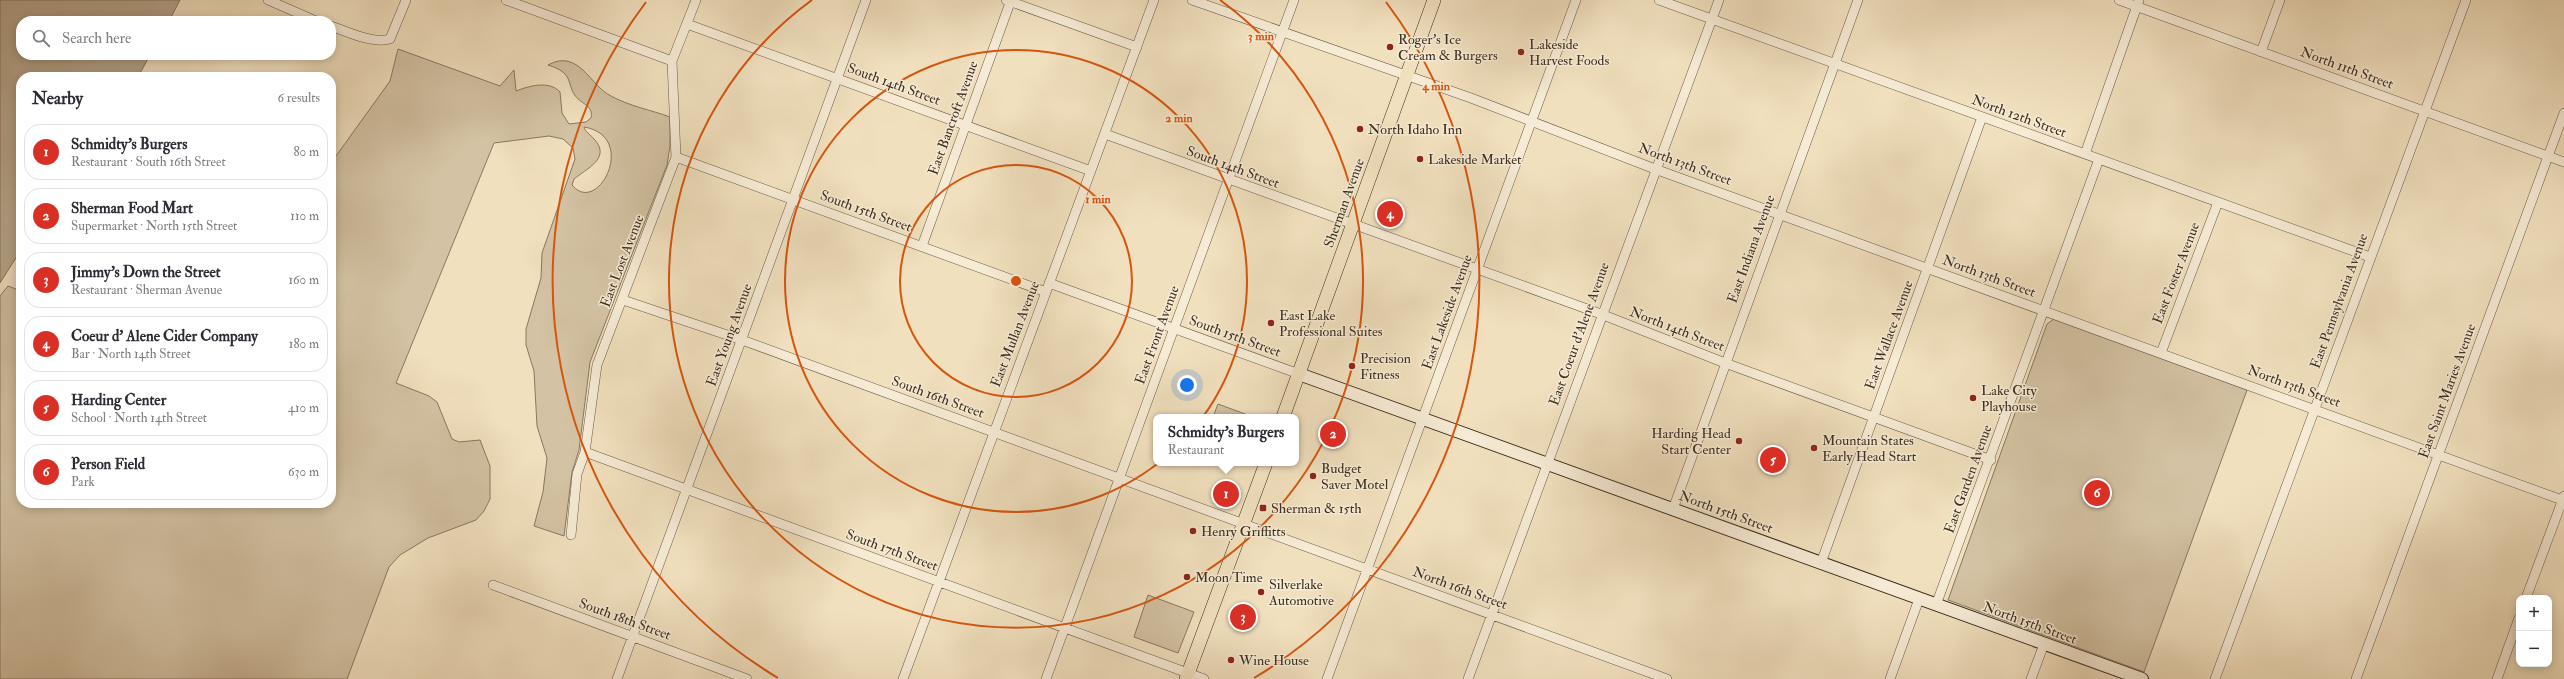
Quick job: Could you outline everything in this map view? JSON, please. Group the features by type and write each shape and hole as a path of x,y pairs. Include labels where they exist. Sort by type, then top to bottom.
{"main road":[{"name":"Sherman Avenue","path":"1284,414 1434,0"},
{"name":"North 15th Street","path":"1299,374 2142,679"},
{"path":"1187,676 1265,466"}],"street":[{"path":"268,0 305,16"},
{"path":"336,28 367,38 384,41 390,39 406,0"},
{"path":"506,0 672,61"},
{"name":"East Lost Avenue","path":"571,535 577,474 585,452 597,365 623,300 676,156 672,61 696,0"},
{"name":"East Young Avenue","path":"617,679 866,0"},
{"name":"East Mullan Avenue","path":"903,679 992,432 1048,288 1154,0"},
{"name":"North 13th Street","path":"1192,0 1407,75 1532,121 1655,169 1779,213 1928,269 2044,310 2438,455 2563,498"},
{"name":"East Front Avenue","path":"1046,679 1174,329 1230,181 1294,0"},
{"name":"East Lakeside Avenue","path":"1327,679 1576,0"},
{"name":"North 12th Street","path":"1659,0 2370,257"},
{"name":"East Coeur d'Alene Avenue","path":"1468,679 1601,314 1719,0"},
{"name":"East Indiana Avenue","path":"1673,509 1724,363 1858,0"},
{"name":"North 11th Street","path":"2120,0 2137,3 2261,52 2564,162"},
{"path":"2261,52 2280,0"},
{"name":"East Pennsylvania Avenue","path":"2214,679 2466,0"},
{"path":"1010,1 1137,47"},
{"name":"East Bancroft Avenue","path":"922,246 1010,1"},
{"path":"2085,154 2137,3"},
{"name":"South 14th Street","path":"687,24 1091,171"},
{"name":"East Saint Maries Avenue","path":"2356,679 2564,113"},
{"name":"East Wallace Avenue","path":"1821,563 1982,117"},
{"name":"South 14th Street","path":"1105,134 1230,181 1353,224"},
{"name":"South 15th Street","path":"676,156 922,246 1174,329 1299,374"},
{"name":"East Garden Avenue","path":"1936,604 1991,460 2099,159"},
{"name":"East Foster Avenue","path":"2161,353 2218,202"},
{"name":"North 14th Street","path":"1353,224 1601,314 1724,363 1991,460"},
{"name":"South 16th Street","path":"623,300 742,340 1243,523"},
{"name":"South 17th Street","path":"585,452 1065,628 1187,676 1204,679"},
{"path":"2527,595 2563,498"},
{"name":"North 16th Street","path":"1243,523 1667,679"},
{"name":"South 18th Street","path":"492,585 747,679"},
{"path":"1890,679 1919,599"},
{"path":"2497,679 2516,626"},
{"path":"2032,679 2044,644"}],"shaded area":[{"path":"0,0 180,0 172,16 16,16 16,60 147,60 141,72 16,72 16,258 0,283"},
{"path":"398,49 500,86 514,70 516,91 527,87 545,85 555,88 560,92 562,113 569,124 586,122 591,118 591,114 589,107 574,94 565,74 559,69 548,65 559,61 568,61 576,65 611,96 670,117 670,146 667,165 590,362 579,450 572,472 564,536 534,526 543,492 547,458 537,426 534,371 526,345 526,329 541,278 542,253 575,159 573,148 563,139 549,136 494,143 396,383 429,396 437,402 452,439 459,442 480,440 490,466 490,499 484,511 476,520 428,538 400,555 389,567 347,679 0,679 0,296 8,286 16,289 16,508 336,508 336,156 390,81","holes":["584,127 600,133 609,144 611,158 608,171 602,183 593,191 582,192 572,185 574,179 590,167 599,157 599,146"]},
{"path":"2054,319 2247,390 2144,672 1948,600 2047,324"},
{"path":"1218,404 1245,414 1214,414"},
{"path":"1148,595 1194,612 1178,653 1134,637"}],"place":[{"name":"Roger's Ice Cream & Burgers","path":"1390,47"},
{"name":"Lakeside Harvest Foods","path":"1521,52"},
{"name":"North Idaho Inn","path":"1360,129"},
{"name":"Lakeside Market","path":"1420,159"},
{"name":"Coeur d' Alene Cider Company","path":"1390,214"},
{"name":"East Lake Professional Suites","path":"1271,323"},
{"name":"Precision Fitness","path":"1352,366"},
{"name":"Lake City Playhouse","path":"1973,398"},
{"name":"Sherman Food Mart","path":"1333,434"},
{"name":"Harding Head Start Center","path":"1739,441"},
{"name":"Mountain States Early Head Start","path":"1814,448"},
{"name":"Harding Center","path":"1773,460"},
{"name":"Budget Saver Motel","path":"1313,476"},
{"name":"Person Field","path":"2097,493"},
{"name":"Schmidty's Burgers","path":"1226,494"},
{"name":"Sherman & 15th","path":"1263,508"},
{"name":"Henry Griffitts","path":"1193,531"},
{"name":"Moon Time","path":"1187,577"},
{"name":"Silverlake Automotive","path":"1261,592"},
{"name":"Jimmy's Down the Street","path":"1243,617"},
{"name":"Wine House","path":"1231,660"}]}
